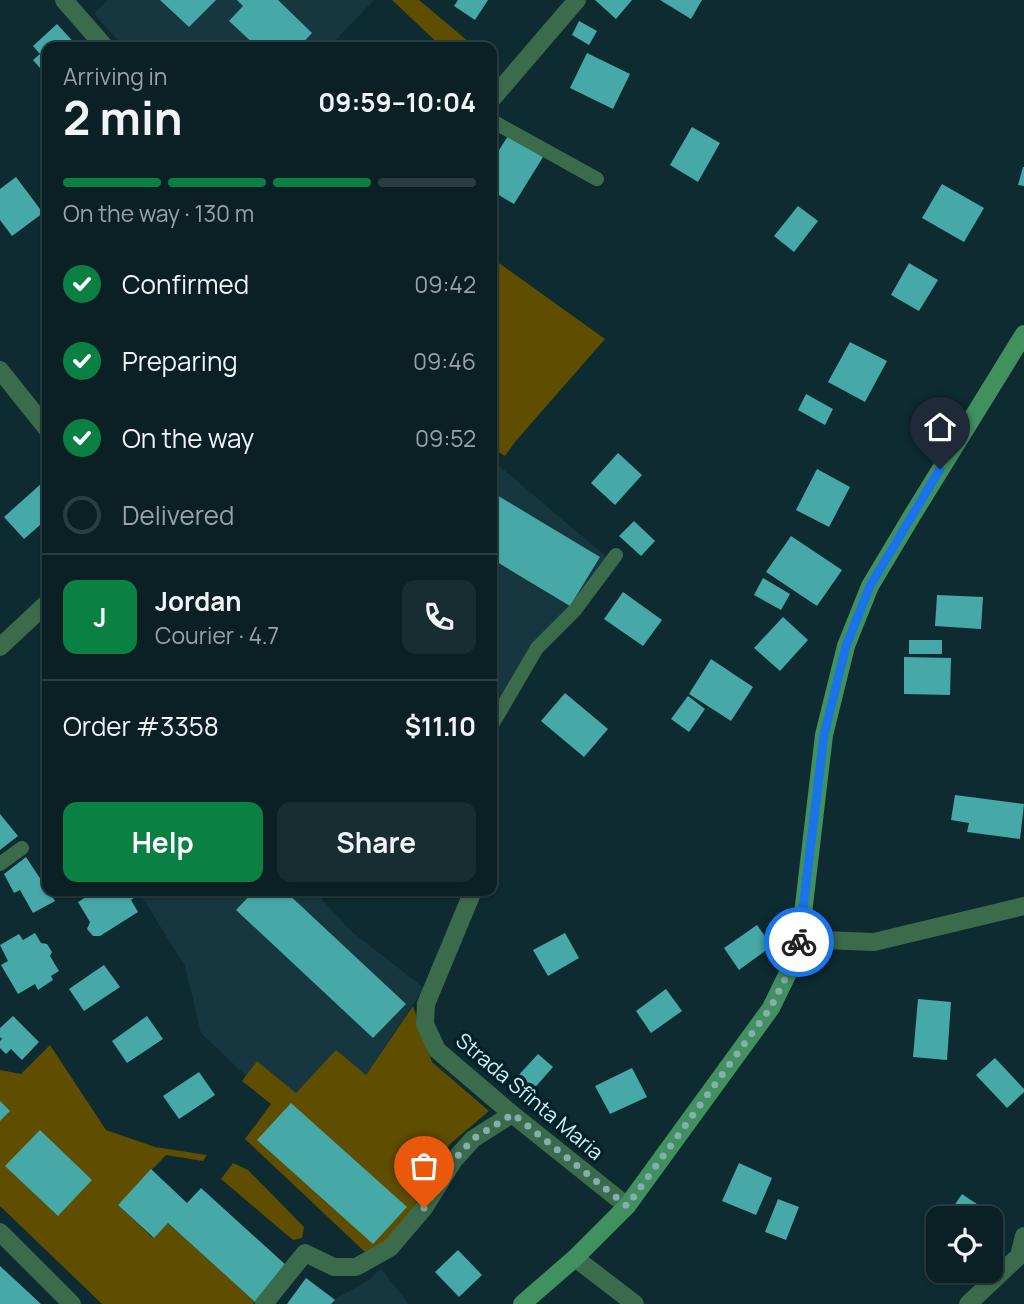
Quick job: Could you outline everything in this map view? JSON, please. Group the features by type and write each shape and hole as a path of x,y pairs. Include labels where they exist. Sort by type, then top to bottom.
{"street":[{"path":"64,0 101,42"},
{"path":"497,93 577,0"},
{"path":"522,1304 575,1258 627,1206 771,1007 790,969 800,939 824,735 846,646 870,586 1024,334"},
{"path":"0,370 42,423"},
{"path":"0,648 42,608"},
{"name":"Strada Sfînta Maria","path":"471,896 426,1004 425,1024 437,1049 627,1206"},
{"path":"800,939 874,942 1024,906"},
{"path":"264,1304 305,1253 334,1267 356,1267 390,1248 424,1208 454,1160 473,1139 513,1114"},
{"path":"0,1232 72,1304"},
{"path":"968,1304 1018,1256 1024,1236"},
{"path":"575,1258 635,1304"}],"lane":[{"path":"497,124 597,179"},
{"path":"497,716 537,648 575,610 616,555"},
{"path":"0,864 22,848"}],"shaded area":[{"path":"107,0 374,0 334,42 119,42 94,14"},
{"path":"392,0 419,0 469,42 437,42"},
{"path":"497,262 605,339 505,456 497,451"},
{"path":"497,466 608,558 497,705"},
{"path":"141,896 319,896 351,931 424,988 366,1075 296,1093 257,1061 246,1076 201,1033 185,966"},
{"path":"413,1006 432,1062 489,1111 450,1144 411,1211 377,1250 365,1252 245,1139 271,1104 242,1081 257,1061 296,1093 336,1050 366,1075"},
{"path":"50,1045 106,1130 155,1147 207,1155 203,1161 166,1155 118,1205 153,1238 168,1223 255,1302 253,1304 102,1304 0,1206 0,1070 21,1074"},
{"path":"233,1163 248,1170 304,1227 302,1238 293,1240 221,1179"},
{"path":"381,1269 409,1304 287,1304 306,1278 335,1299 366,1282"}],"building":[{"path":"160,0 216,0 189,27"},
{"path":"237,0 278,0 312,33 304,42 252,42 229,21 243,6"},
{"path":"458,0 488,0 475,20 454,6"},
{"path":"595,0 632,0 616,19"},
{"path":"660,0 702,0 691,19"},
{"path":"579,21 597,31 589,45 572,35"},
{"path":"57,24 73,42 42,42 42,70 33,60 40,54 33,46"},
{"path":"587,53 630,74 613,109 570,88"},
{"path":"692,127 720,143 698,182 670,165"},
{"path":"508,136 543,157 514,204 497,194 497,153"},
{"path":"1024,167 1024,186 1018,185"},
{"path":"16,177 42,214 12,236 0,220 0,189"},
{"path":"942,184 984,208 964,242 922,218"},
{"path":"798,206 818,221 794,252 774,236"},
{"path":"909,263 938,280 919,311 891,295"},
{"path":"850,342 887,361 865,402 828,382"},
{"path":"806,394 833,409 825,425 798,410"},
{"path":"618,453 642,475 615,505 591,483"},
{"path":"817,469 850,487 829,527 796,510"},
{"path":"42,483 42,523 24,539 4,517"},
{"path":"497,495 600,557 570,606 497,562"},
{"path":"634,521 655,541 641,556 619,536"},
{"path":"791,536 842,570 817,606 766,572"},
{"path":"763,578 790,594 781,610 754,595"},
{"path":"623,592 662,620 643,646 604,619"},
{"path":"937,595 983,597 981,629 935,626"},
{"path":"783,617 808,640 780,671 754,648"},
{"path":"909,640 942,640 942,654 909,654"},
{"path":"904,657 951,658 950,695 904,694"},
{"path":"711,659 753,687 731,721 689,694"},
{"path":"565,693 608,729 584,757 541,721"},
{"path":"688,696 705,709 689,732 671,719"},
{"path":"955,795 1024,804 1020,839 967,832 969,823 951,820"},
{"path":"0,814 18,836 0,850"},
{"path":"26,857 42,881 42,896 52,896 55,901 33,913 20,890 14,893 4,874"},
{"path":"88,896 133,896 131,900 138,912 100,936 93,936 87,929 90,922 78,902"},
{"path":"249,896 290,896 406,1004 373,1038 236,910"},
{"path":"757,925 772,946 739,970 724,948"},
{"path":"35,933 41,943 47,944 52,952 50,956 59,971 51,976 53,980 38,990 35,984 18,994 1,965 8,961 0,945 19,934 23,940"},
{"path":"565,933 579,958 548,976 533,950"},
{"path":"104,965 120,987 84,1011 69,989"},
{"path":"666,989 682,1011 651,1033 636,1011"},
{"path":"918,999 951,1002 947,1060 913,1057"},
{"path":"13,1016 39,1042 22,1060 11,1049 6,1054 0,1048 0,1028"},
{"path":"147,1016 163,1039 127,1063 112,1041"},
{"path":"538,1054 553,1067 531,1092 516,1078"},
{"path":"995,1058 1024,1089 1007,1108 976,1075"},
{"path":"632,1068 647,1097 610,1114 595,1086"},
{"path":"199,1072 215,1095 179,1119 163,1096"},
{"path":"0,1101 10,1111 0,1121"},
{"path":"291,1103 407,1207 373,1244 257,1140"},
{"path":"40,1130 92,1180 58,1216 5,1166"},
{"path":"739,1163 772,1178 756,1215 722,1201"},
{"path":"151,1169 187,1203 201,1188 287,1266 255,1302 168,1223 154,1238 118,1205"},
{"path":"962,1194 980,1206 954,1206"},
{"path":"778,1199 799,1207 786,1240 765,1232"},
{"path":"458,1250 482,1275 459,1297 435,1272"},
{"path":"0,1266 41,1304 0,1304"},
{"path":"306,1278 335,1300 331,1304 287,1304"}],"way so far":[{"path":"424,1208 454,1160 473,1139 513,1114 627,1206 771,1007 790,969 799,942"}],"route":[{"path":"799,942 824,735 846,646 870,586 940,469"}]}
